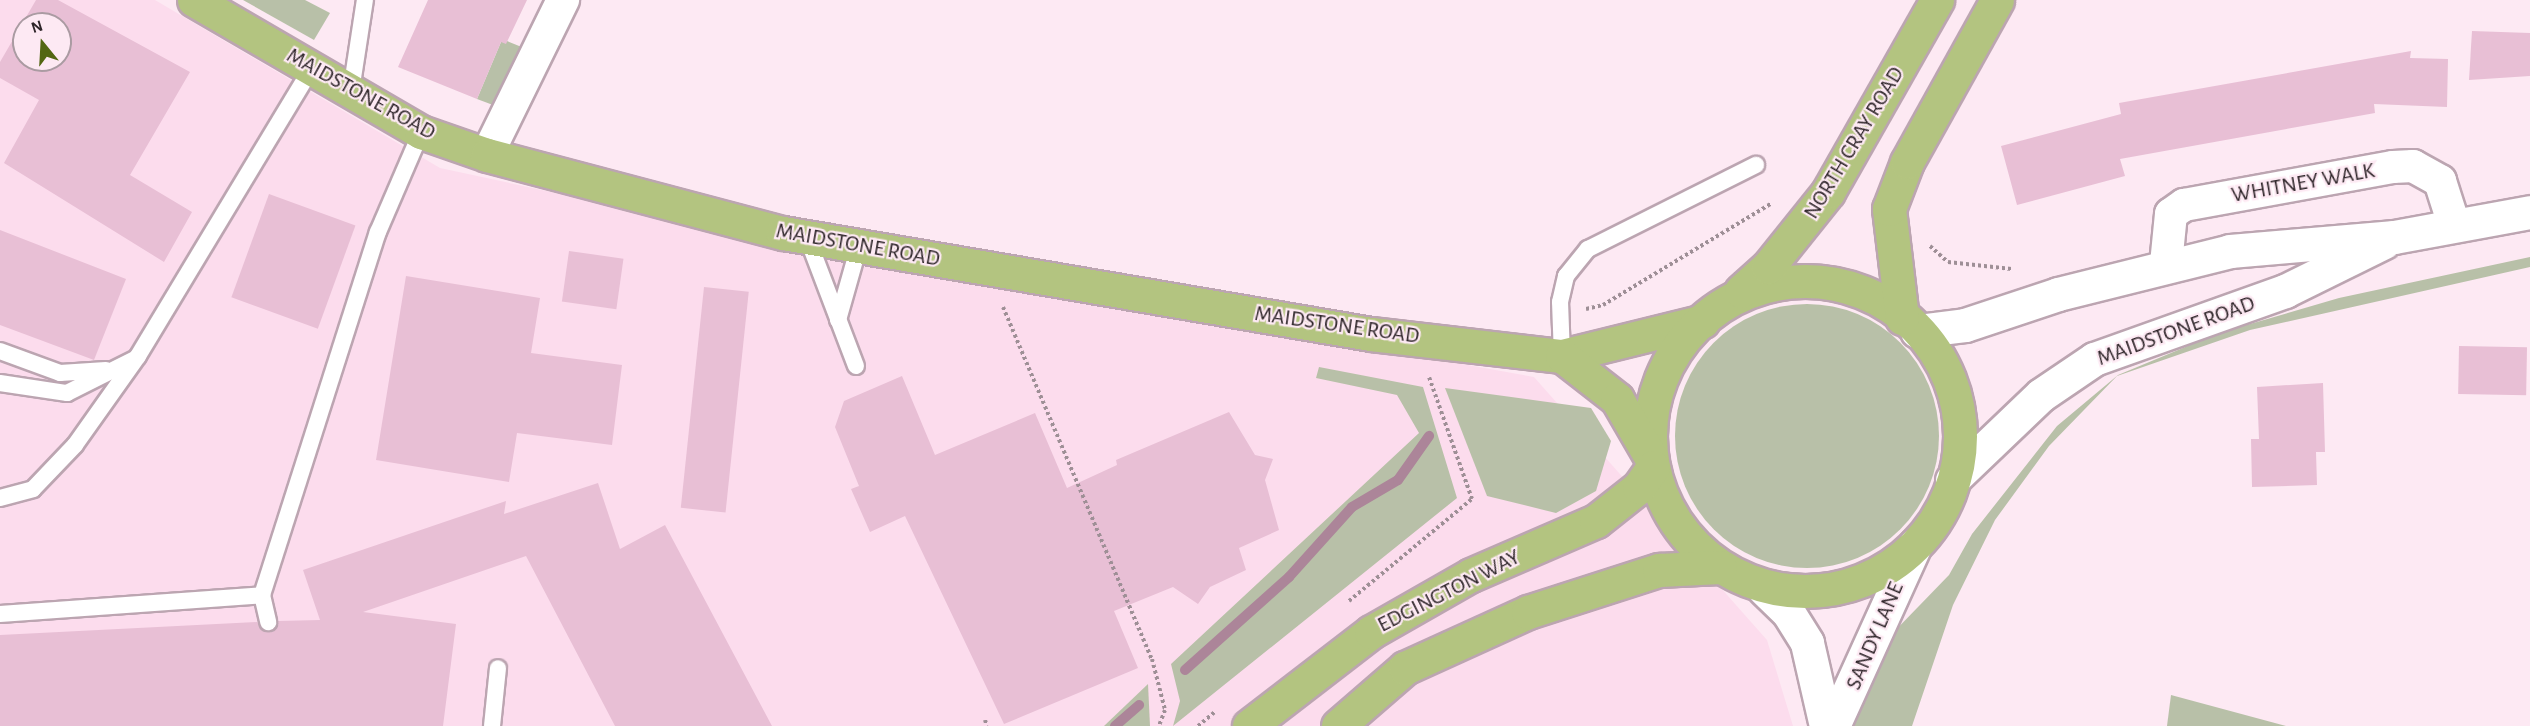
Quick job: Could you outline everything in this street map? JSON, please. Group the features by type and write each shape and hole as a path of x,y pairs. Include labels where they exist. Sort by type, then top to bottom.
{"main road":[{"name":"MAIDSTONE ROAD","path":"194,0 421,132 487,155 807,237 1414,337 1562,356 1703,321"},
{"name":"NORTH CRAY ROAD","path":"1731,300 1768,267 1828,192 1937,0"},
{"path":"1910,324 1889,209 1907,162 1997,0"},
{"name":"MAIDSTONE ROAD","path":"1910,324 1965,325 2166,264 2230,251 2394,237 2530,212"},
{"name":"MAIDSTONE ROAD","path":"1952,480 2041,395 2094,359 2285,291 2394,237"},
{"path":"1562,356 1617,399 1652,461 1679,520 1720,567 1764,590 1826,590 1862,581 1915,545 1952,480 1961,427 1956,395 1944,365 1910,324 1864,293 1820,281 1776,284 1731,300 1703,321 1665,368 1652,409 1652,461"},
{"name":"EDGINGTON WAY","path":"1249,726 1371,632 1471,575 1596,521 1639,487 1652,461"},
{"name":"SANDY LANE","path":"1833,726 1915,545"},
{"path":"1338,726 1405,668 1528,612 1659,570 1720,567"},
{"name":"SANDY LANE","path":"1764,590 1788,612 1807,643 1826,726"}],"street":[{"path":"487,155 562,0"},
{"name":"WHITNEY WALK","path":"2166,264 2171,214 2184,205 2392,166 2413,166 2440,181 2454,225"}],"lane":[{"path":"351,91 365,0"},
{"path":"0,498 40,482 75,445 138,356 312,68"},
{"path":"268,621 262,595 378,232 421,132"},
{"path":"1562,356 1560,312 1566,276 1588,249 1756,165"},
{"path":"807,237 856,366"},
{"path":"838,320 859,246"},
{"path":"0,351 60,373 118,369"},
{"path":"0,383 67,393 118,369 138,356"},
{"path":"0,614 262,595"},
{"path":"492,726 498,668"}],"path":[{"path":"1560,312 1603,304 1780,197"},
{"path":"1889,209 1910,213 1930,246 1948,262 2018,268"},
{"path":"987,268 1152,660 1165,710 1159,726"},
{"path":"1344,605 1472,500 1414,337"},
{"path":"1198,726 1225,703"},
{"path":"985,720 987,726"}],"shaded area":[{"path":"0,0 155,0 440,168 756,236 1534,377 1767,640 1793,726 0,726"}],"green space":[{"path":"243,0 305,0 330,13 314,40"},
{"path":"507,41 529,50 501,108 477,99 501,42"},
{"path":"2530,257 2530,267 2250,330 2117,376 2049,446 1995,520 1953,605 1912,726 1854,726 1887,639 1949,575 1972,534 2057,426 2118,375 2219,333 2339,298"},
{"path":"1807,304 1833,307 1857,314 1880,327 1900,343 1916,363 1929,386 1936,410 1939,436 1936,462 1929,486 1916,509 1900,529 1880,545 1857,558 1833,565 1807,568 1781,565 1757,558 1734,545 1714,529 1698,509 1685,486 1678,462 1675,436 1678,410 1685,386 1698,363 1714,343 1734,327 1757,314 1781,307"},
{"path":"1319,367 1423,387 1457,498 1173,726 1180,701 1171,664 1419,433 1397,395 1316,378"},
{"path":"1445,388 1591,408 1611,441 1596,491 1556,513 1487,496"},
{"path":"1148,684 1150,726 1104,726"},
{"path":"2171,695 2286,726 2167,726"}],"building":[{"path":"36,0 58,0 190,72 130,175 192,212 164,262 4,163 39,100 0,78 0,62 12,41 12,72 72,72 72,12 29,12"},
{"path":"428,0 527,0 506,44 501,42 477,99 398,67"},
{"path":"2472,31 2530,33 2530,76 2469,80"},
{"path":"2411,51 2410,58 2448,59 2447,107 2374,104 2375,113 2120,159 2125,176 2017,205 2001,146 2121,114 2119,103"},
{"path":"269,194 355,225 318,329 231,297"},
{"path":"0,230 126,279 94,360 0,325"},
{"path":"569,251 623,259 616,309 562,302"},
{"path":"406,276 540,298 531,353 622,365 612,445 517,433 509,482 376,460"},
{"path":"704,287 749,292 726,512 681,508"},
{"path":"2459,346 2527,347 2526,395 2458,394"},
{"path":"902,376 935,455 1035,413 1067,488 1117,465 1116,460 1229,412 1255,455 1273,459 1265,480 1279,530 1239,548 1246,570 1210,587 1198,604 1173,587 1114,611 1138,668 1004,724 905,516 870,532 851,489 859,486 835,427 844,401"},
{"path":"2323,383 2325,452 2316,452 2317,485 2252,487 2251,439 2259,439 2257,387"},
{"path":"598,483 620,549 665,525 772,726 615,726 526,556 363,612 456,624 443,726 0,726 0,635 257,622 270,632 278,621 320,620 303,570 506,501 504,514"}],"waterway":[{"path":"1185,670 1289,577 1352,507 1398,480 1429,436"},
{"path":"1115,726 1139,705"}]}
